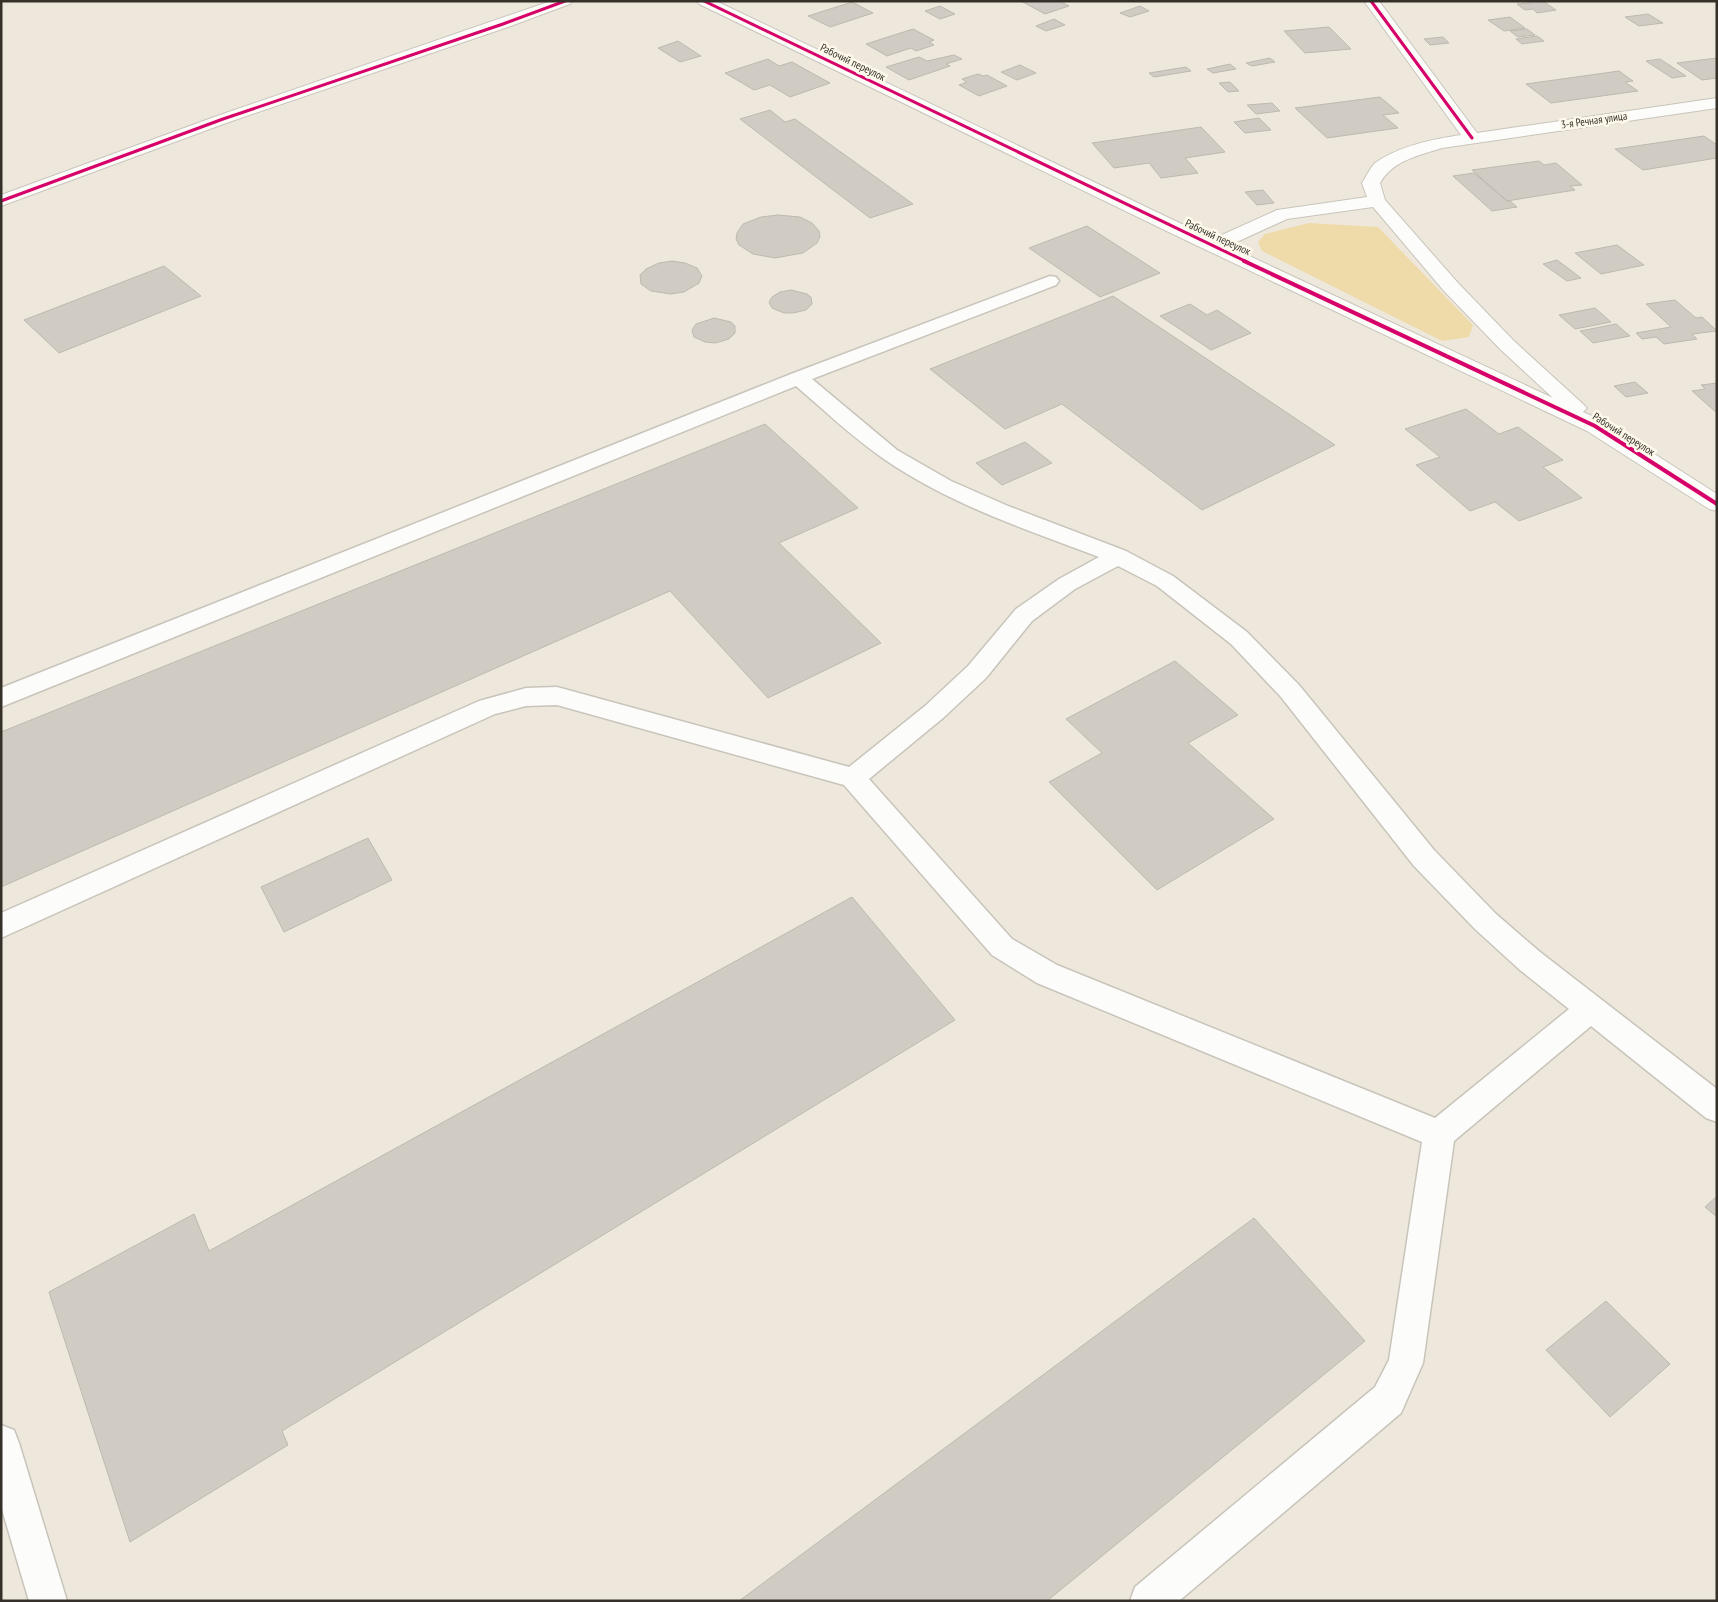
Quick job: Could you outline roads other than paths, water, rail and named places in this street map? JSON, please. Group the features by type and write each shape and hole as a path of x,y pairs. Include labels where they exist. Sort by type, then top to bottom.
{"street":[{"path":"1,201 222,119 504,24 565,1"},
{"name":"Рабочий переулок","path":"704,1 1213,246 1595,426 1717,504"},
{"path":"1371,1 1472,138"},
{"name":"3-я Речная улица","path":"1377,201 1371,183 1380,168 1419,149 1439,143 1717,103"},
{"path":"1213,246 1284,214 1377,201 1463,300 1507,345 1595,426"}],"lane":[{"path":"1,698 798,378 1050,281"},
{"path":"798,378 890,454 943,486 1000,511 1118,556 1165,582 1239,638 1290,691 1424,858 1508,942 1717,1108"},
{"path":"853,778 941,706 977,672 1024,615 1067,584 1118,556"},
{"path":"1,926 488,707 526,697 557,696 853,778 1002,947 1047,974 1439,1134"},
{"path":"1149,1601 1388,1400 1406,1363 1439,1134 1590,1009"},
{"path":"1,1443 48,1601"}]}
